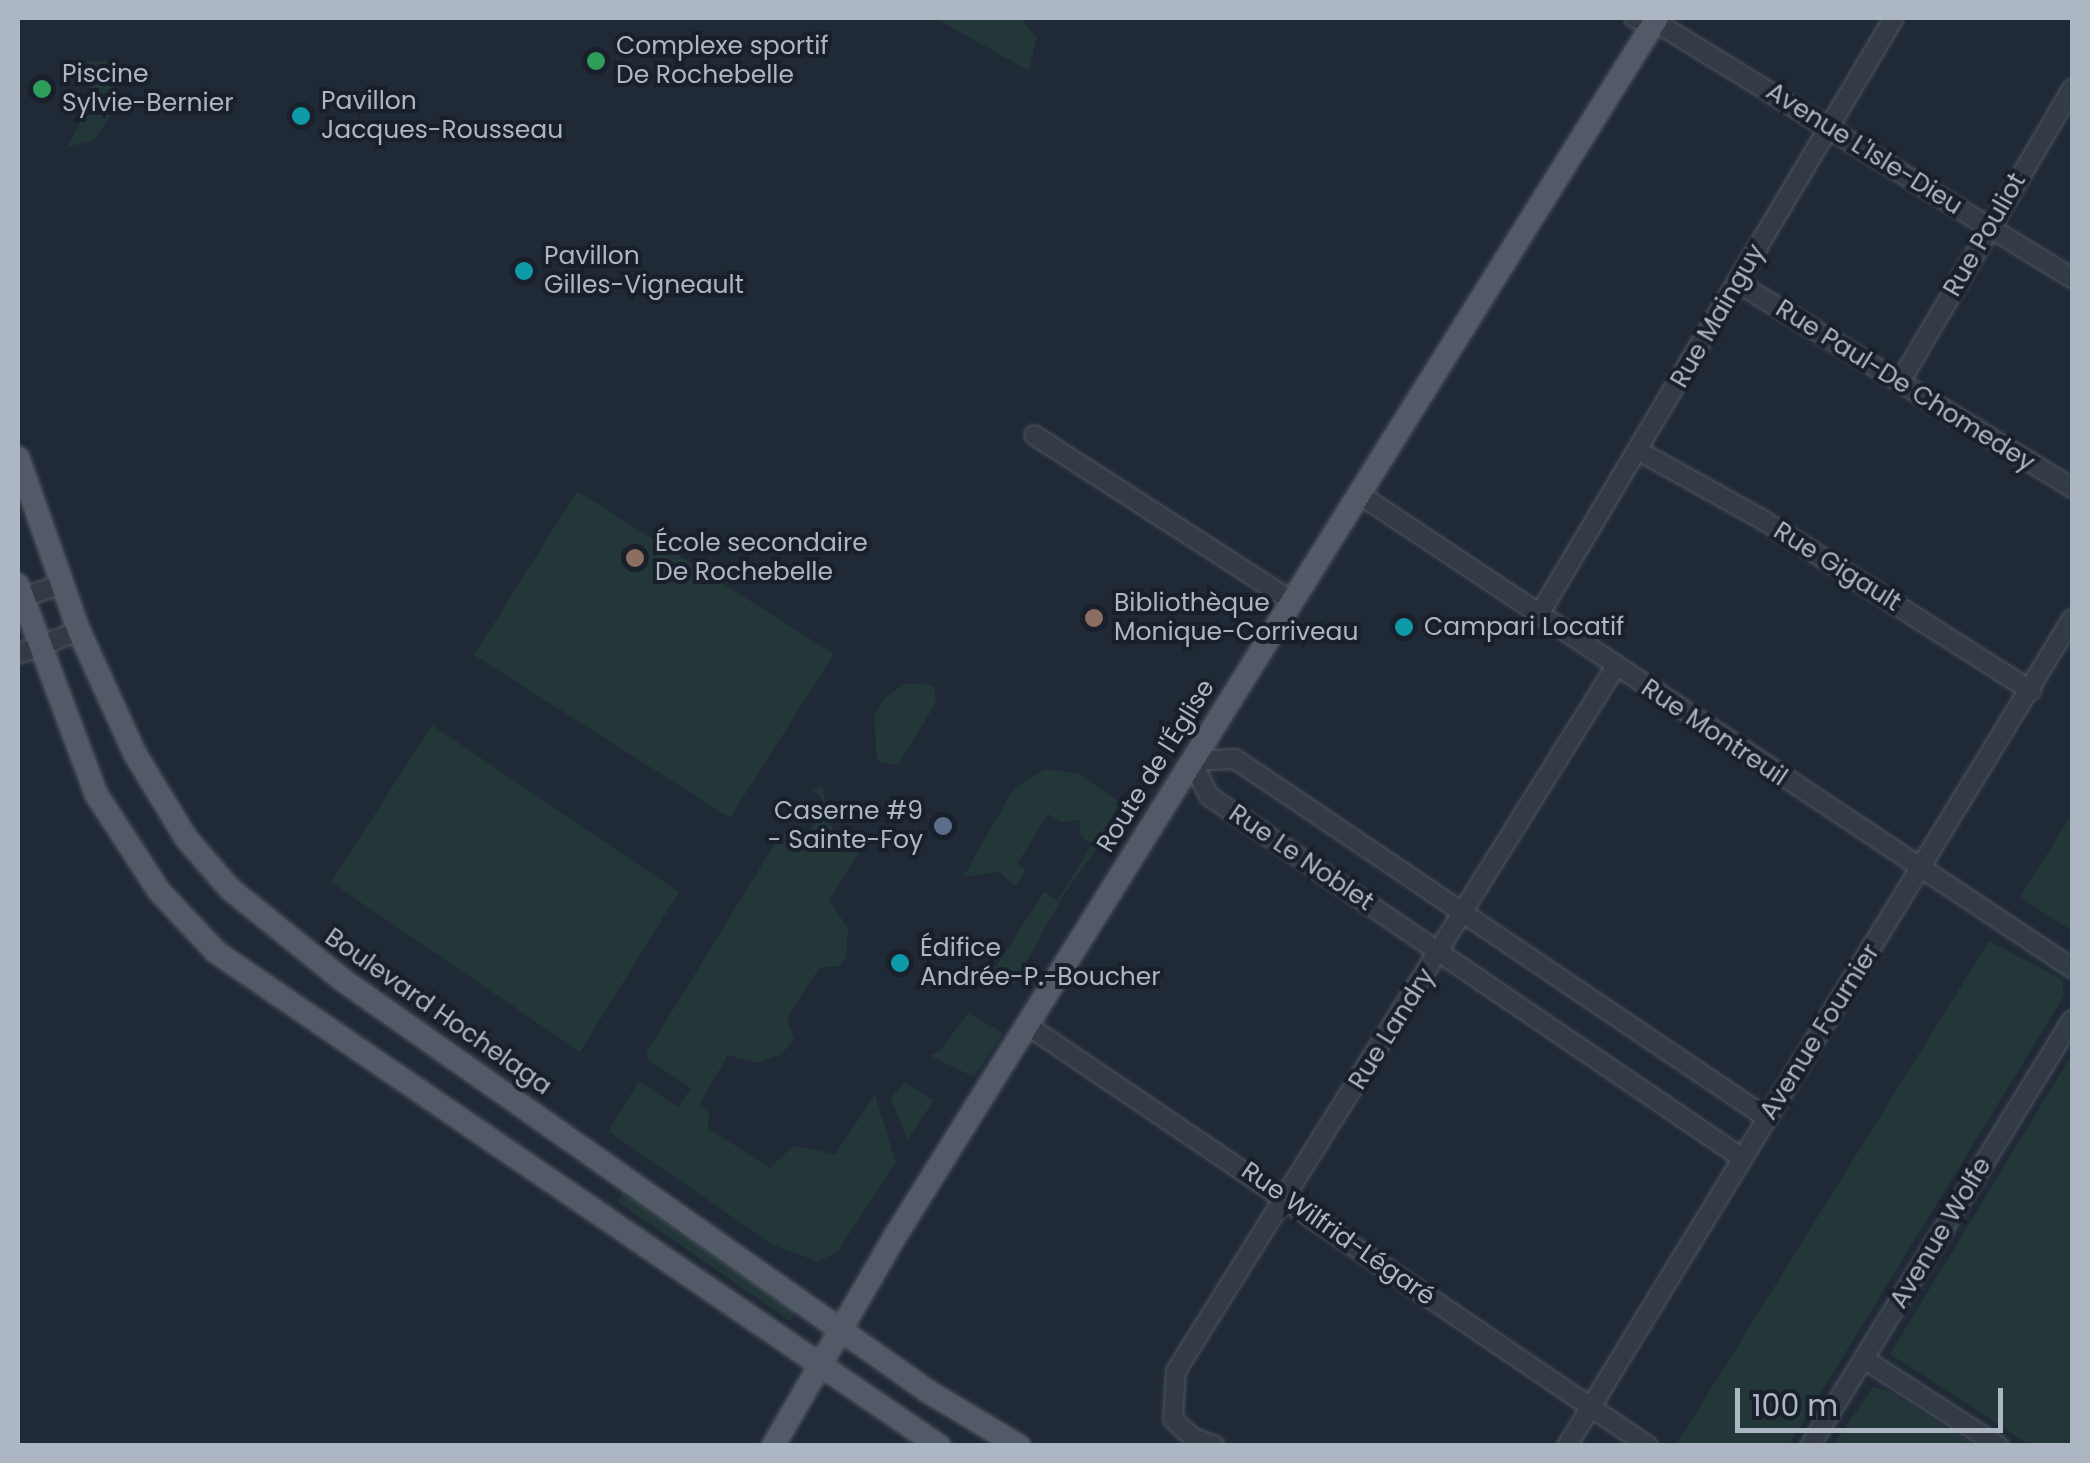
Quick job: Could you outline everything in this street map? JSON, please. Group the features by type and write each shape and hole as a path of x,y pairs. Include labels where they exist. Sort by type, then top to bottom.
{"main road":[{"name":"Route de l'Église","path":"772,1446 1027,1025 1650,18"},
{"name":"Boulevard Hochelaga","path":"18,458 79,632 158,796 230,889 344,981 930,1392 1019,1446"},
{"path":"19,594 28,651 96,794 126,847 216,952 940,1446"}],"street":[{"name":"Avenue L'Isle-Dieu","path":"1650,18 2072,278"},
{"name":"Rue Mainguy","path":"1540,613 1894,18"},
{"name":"Rue Pouliot","path":"1900,382 1988,226 2072,89"},
{"name":"Rue Paul-De Chomedey","path":"1738,283 2072,488"},
{"path":"1034,435 1292,601"},
{"name":"Rue Gigault","path":"1638,452 1763,520 2030,691"},
{"name":"Rue Montreuil","path":"1359,494 1919,872 2072,968"},
{"path":"19,594 62,584"},
{"name":"Avenue Fournier","path":"1566,1446 2072,620"},
{"path":"28,651 79,632"},
{"name":"Rue Landry","path":"1215,1446 1173,1419 1170,1392 1176,1370 1288,1198 1616,666"},
{"name":"Rue Le Noblet","path":"1742,1158 1210,796 1192,760 1235,759 1464,910 1766,1118"},
{"name":"Avenue Wolfe","path":"1810,1446 2072,1020"},
{"name":"Rue Wilfrid-Légaré","path":"1027,1025 1288,1198 1648,1446"},
{"path":"1864,1359 1999,1446"}],"shaded area":[{"path":"935,18 1020,18 1037,37 1029,71"},
{"path":"107,60 118,105 94,140 67,147 92,100 86,62"},
{"path":"577,491 834,654 730,818 474,655"},
{"path":"926,683 934,687 936,703 898,765 877,761 874,716 883,700 903,684"},
{"path":"432,725 679,892 580,1052 331,882"},
{"path":"1045,769 1080,774 1122,804 1122,812 1063,896 1014,984 993,971 1044,892 1058,900 1092,844 1081,836 1079,820 1061,822 1048,814 1017,864 1026,870 1015,886 999,872 963,877 1014,788"},
{"path":"822,786 835,838 859,852 829,900 848,928 846,957 840,966 819,968 787,1018 794,1039 781,1055 756,1063 728,1055 700,1103 709,1112 708,1128 770,1168 793,1146 835,1154 875,1095 896,1162 838,1251 819,1262 773,1245 608,1131 639,1081 678,1107 691,1088 647,1059 647,1052 782,832 802,845 826,804 813,790"},
{"path":"2072,814 2072,931 2020,897"},
{"path":"1989,941 2062,979 2064,996 1789,1445 1676,1445"},
{"path":"968,1013 1003,1033 974,1077 929,1055 940,1051"},
{"path":"2072,1054 2072,1445 2030,1445 1890,1354"},
{"path":"904,1082 934,1100 907,1140 891,1098"},
{"path":"623,1193 796,1312 790,1321 618,1202"},
{"path":"1873,1387 1890,1392 1975,1445 1833,1445"}],"place":[{"name":"Complexe sportif De Rochebelle","path":"596,61"},
{"name":"Piscine Sylvie-Bernier","path":"42,89"},
{"name":"Pavillon Jacques-Rousseau","path":"301,116"},
{"name":"Pavillon Gilles-Vigneault","path":"524,271"},
{"name":"École secondaire De Rochebelle","path":"635,558"},
{"name":"Bibliothèque Monique-Corriveau","path":"1094,618"},
{"name":"Campari Locatif","path":"1404,627"},
{"name":"Caserne #9 - Sainte-Foy","path":"943,826"},
{"name":"Édifice Andrée-P.-Boucher","path":"900,963"}]}
